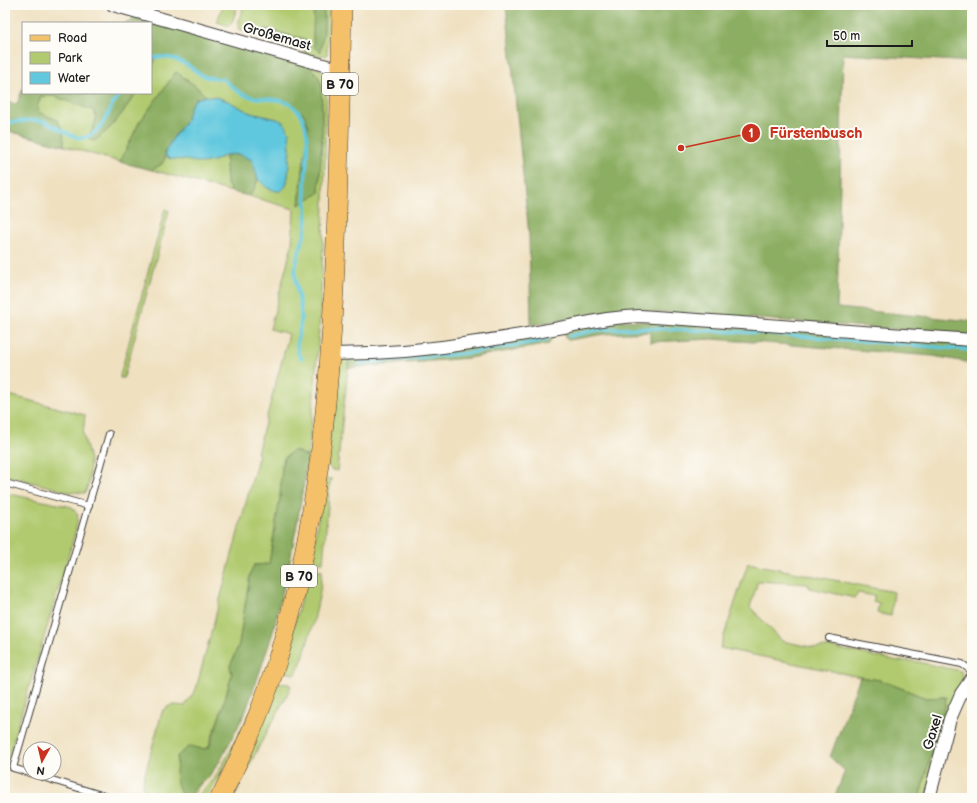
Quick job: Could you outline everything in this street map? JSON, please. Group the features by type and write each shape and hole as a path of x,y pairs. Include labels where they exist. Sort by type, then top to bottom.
{"main road":[{"name":"B 70","path":"223,792 259,713 274,671 293,603 305,551 316,485 330,354 336,265 342,5"}],"street":[{"name":"Großemast","path":"113,5 341,70"},
{"path":"330,354 406,350 476,343 607,319 640,316 972,340"},
{"name":"Gaxel","path":"929,798 950,719 961,694 972,678"}],"lane":[{"path":"110,434 13,768 112,798"},
{"path":"5,483 88,506"},
{"path":"829,638 962,664 972,671"}],"green space":[{"path":"223,5 238,5 233,20 229,26 217,22"},
{"path":"244,5 314,5 313,40 324,32 324,5 329,5 327,55 320,56 306,54 310,46 263,30 261,35 238,29 239,20"},
{"path":"314,5 324,5 324,32 320,52 314,47 313,40"},
{"path":"506,5 972,5 972,62 843,54 837,308 972,321 972,335 683,313 622,311 531,325 529,235"},
{"path":"134,13 309,65 318,76 321,83 322,139 319,193 299,205 308,127 304,114 284,101 248,96 240,93 222,79 202,76 178,60 166,57 156,57 152,67 152,22 127,22 131,20"},
{"path":"267,29 305,39 309,44 306,54 290,44 261,35 263,30"},
{"path":"156,57 166,57 178,60 215,78 222,79 240,93 248,96 284,101 304,114 308,127 299,205 319,193 322,139 321,83 318,76 309,65 321,70 327,76 320,317 308,457 294,450 284,458 282,465 280,498 269,564 254,565 250,575 239,644 230,666 232,674 223,706 208,748 202,749 190,746 177,757 176,775 188,796 198,784 202,782 191,798 151,797 143,787 143,781 162,712 170,706 185,706 196,689 259,454 257,453 289,334 270,329 292,245 294,209 249,196 255,188 258,179 266,187 286,186 290,147 277,119 250,113 228,101 206,96 198,88 176,72 139,123 120,162 64,146 63,130 38,112 37,107 41,96 54,96 94,111 94,126 89,135 94,141 113,125 135,94 152,94 152,67"},
{"path":"176,72 198,88 206,96 196,99 191,105 186,121 173,138 165,152 164,161 160,165 152,170 120,162 139,123"},
{"path":"22,91 22,94 92,94 99,96 100,94 135,94 113,125 94,141 90,140 89,135 94,126 94,111 54,96 41,96 37,107 38,112 57,120 63,130 64,146 5,130 5,104 7,105 7,102 17,104"},
{"path":"240,154 252,160 257,175 257,182 249,196 232,192 227,184 226,155"},
{"path":"226,155 227,184 232,192 152,170 162,164 166,156 170,159 213,161"},
{"path":"165,209 169,211 124,377 120,378 120,376"},
{"path":"620,320 972,343 972,363 933,356 713,339 650,342 650,332 604,334 569,340 565,338 564,329"},
{"path":"546,334 551,339 549,344 468,358 348,368 349,357"},
{"path":"349,357 337,471 332,470 327,465 337,364"},
{"path":"5,394 85,415 83,434 90,460 89,483 85,493 69,492 5,475"},
{"path":"294,450 308,457 290,560 272,635 245,713 220,761 207,779 198,784 189,796 185,797 181,794 177,784 177,756 190,746 202,749 209,748 232,674 230,666 239,644 250,575 254,565 269,564 280,498 282,465 284,458"},
{"path":"325,479 333,479 330,482 323,563 316,560 312,554"},
{"path":"9,494 72,507 78,515 76,530 5,768 5,509"},
{"path":"748,563 894,592 891,616 877,613 879,603 873,601 875,596 858,593 855,598 810,588 807,584 758,581 750,607 782,641 816,648 829,647 899,661 913,661 961,671 963,676 962,685 925,798 919,798 945,706 946,697 926,698 880,680 720,648"},
{"path":"317,570 322,571 320,592 314,620 303,658 296,674 290,673 283,667 308,573"},
{"path":"860,677 880,680 926,698 946,697 945,706 919,798 834,798 845,771 830,757"},
{"path":"278,683 289,684 291,686 255,754 234,798 228,798"},
{"path":"252,709 235,749 207,797 197,798 215,777 230,752"}],"water":[{"path":"206,96 228,101 250,113 277,119 283,122 287,127 290,147 288,176 286,186 281,191 276,191 266,187 258,179 252,160 239,154 226,155 213,161 202,163 170,159 166,156 165,152 173,138 186,121 191,105 196,99"}],"waterway":[{"path":"152,58 166,57 176,60 191,67 206,77 222,79 245,95 274,99 288,103 301,114 307,134 305,188 307,223 295,272 301,314 297,345 299,356 302,358"},
{"path":"5,122 37,120 51,124 76,137 86,137 95,132 106,118 112,105 121,94"},
{"path":"569,336 598,330 641,328 764,333 972,350"},
{"path":"360,363 469,353 547,340"}],"place":[{"name":"Fürstenbusch","path":"681,148"}]}
